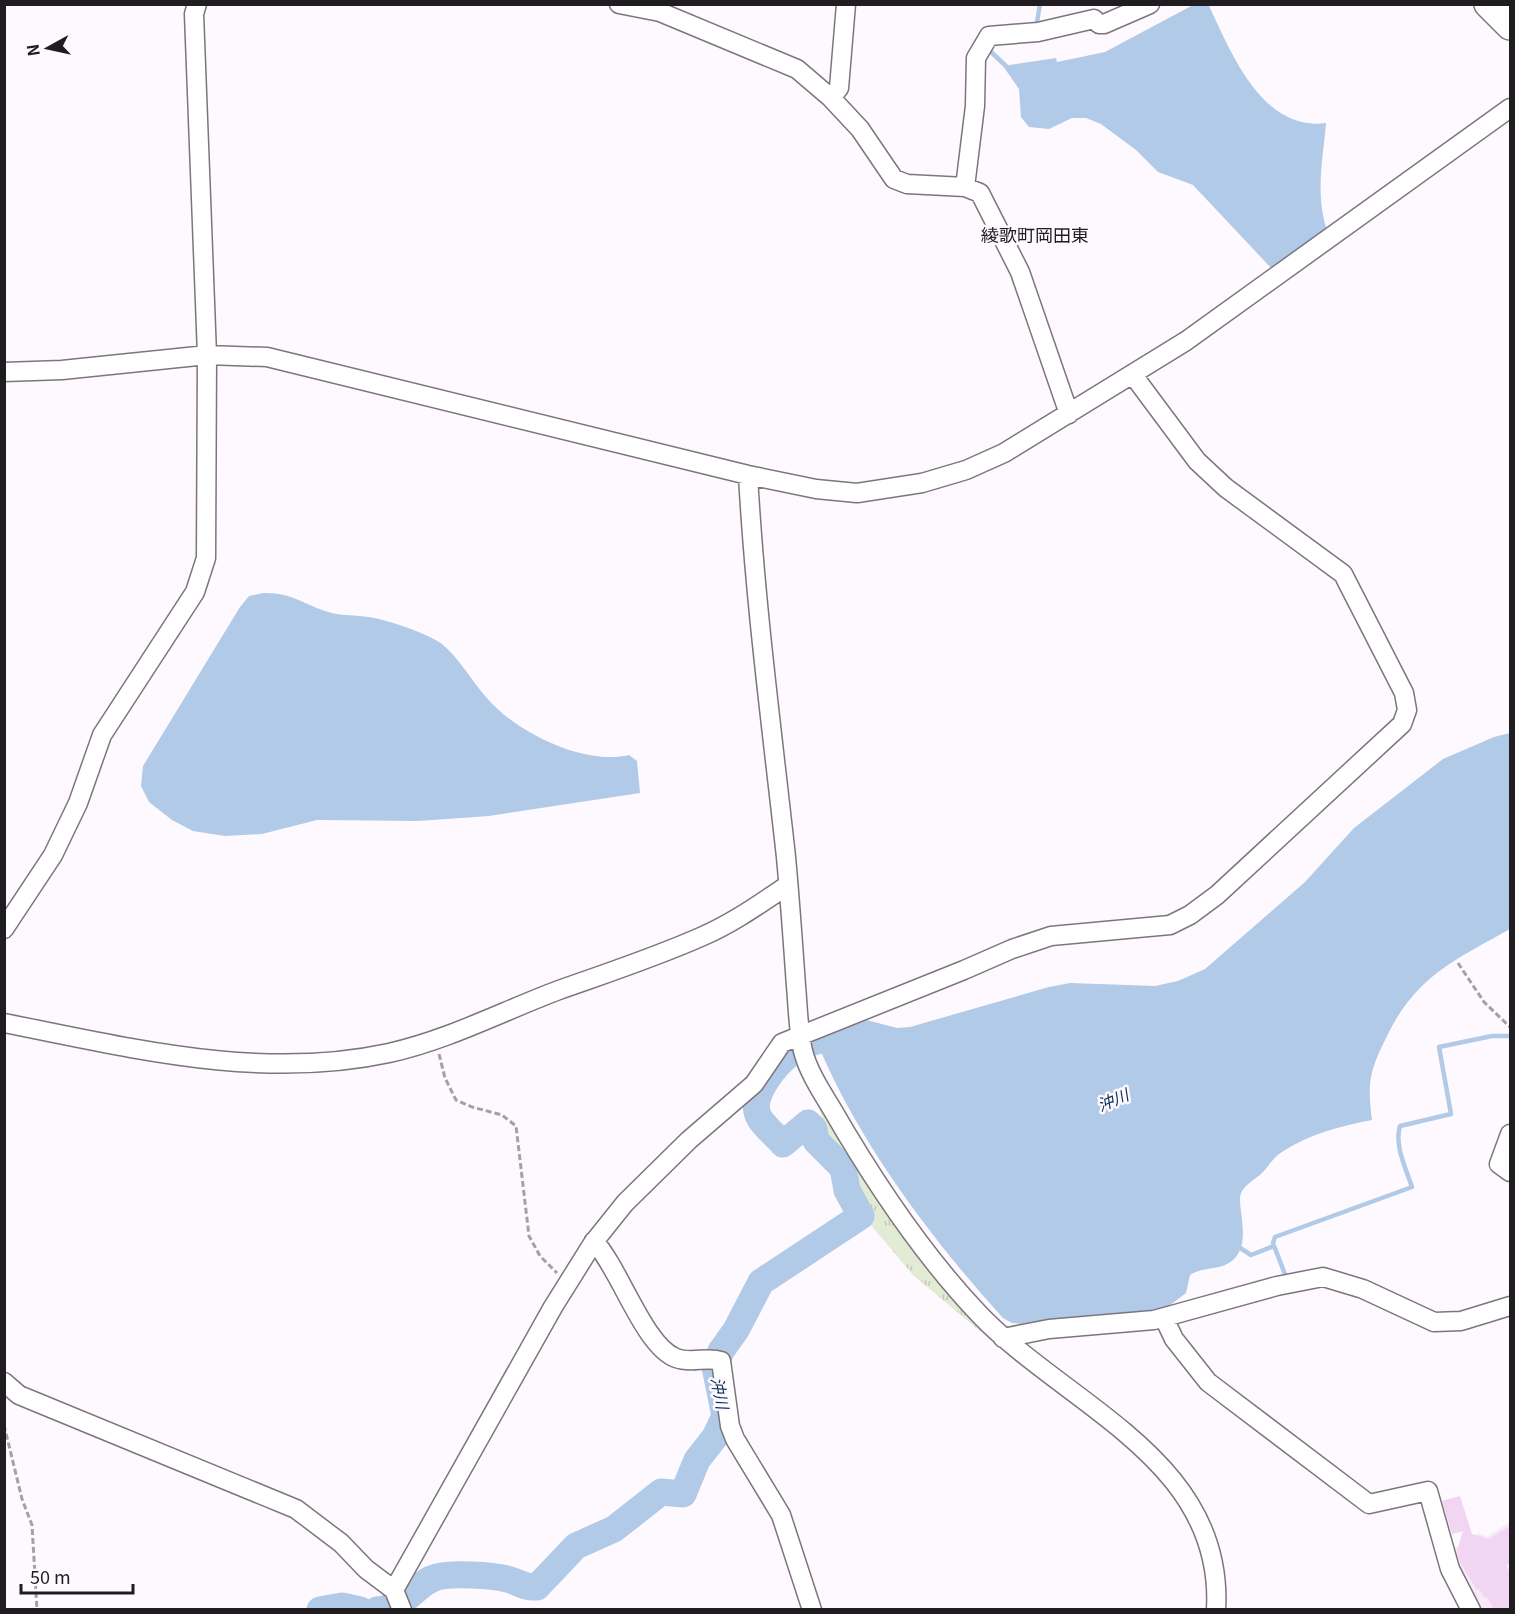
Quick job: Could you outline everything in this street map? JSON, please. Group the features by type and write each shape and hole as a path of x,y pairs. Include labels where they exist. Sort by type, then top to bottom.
{"highway":[{"path":"1488,4 1510,26"}],"street":[{"path":"4,928 53,855 78,803 102,735 195,592 206,558 207,355 198,158 194,14 196,4"},
{"path":"619,4 660,12 797,69 831,98 860,129 894,179 907,184 965,187 980,193 1020,273 1069,414"},
{"path":"831,98 839,88 846,4"},
{"path":"965,187 975,106 976,58 989,36 1036,32 1094,19 1099,24 1104,24 1150,4"},
{"path":"4,372 62,370 207,355 267,357 748,475 816,489 857,492 922,483 966,470 1004,453 1133,375 1186,341 1510,108"},
{"path":"4,1382 19,1395 296,1509 341,1542 398,1598 567,1284 594,1242 626,1203 689,1140 754,1084 782,1043 1012,949 1051,936 1099,929 1149,929 1170,925 1190,915 1217,895 1402,724 1407,710 1404,693 1343,574 1226,488 1197,461 1133,375"},
{"path":"748,475 756,582 788,885 800,1035 808,1064 832,1109 873,1175 957,1290 1003,1338 1116,1426 1168,1471 1189,1500 1204,1530 1214,1558 1216,1610"},
{"path":"4,1023 118,1047 215,1062 298,1064 350,1060 392,1052 435,1038 704,936 747,913 788,885"},
{"path":"1510,1134 1499,1164 1510,1172"},
{"path":"594,1242 607,1255 655,1343 674,1357 691,1362 717,1360 730,1426 781,1515 812,1610"},
{"path":"1003,1338 1049,1329 1164,1318 1276,1286 1323,1277 1363,1289 1434,1322 1461,1321 1510,1306"},
{"path":"1164,1318 1179,1346 1208,1382 1369,1504 1428,1491 1450,1569 1472,1610"}],"path":[{"path":"1458,963 1484,1002 1510,1027"},
{"path":"435,1038 446,1078 456,1100 502,1115 516,1126 529,1236 540,1256 567,1284"},
{"path":"4,1425 22,1499 32,1525 37,1610"}],"shaded area":[{"path":"1510,1522 1510,1609 1479,1609 1450,1551 1479,1533 1487,1537"}],"green space":[{"path":"810,1080 955,1299 1005,1352 913,1275 869,1223 849,1188 845,1167 828,1148 825,1128"}],"water":[{"path":"1193,5 1209,6 1239,66 1267,102 1284,115 1304,122 1326,123 1321,204 1327,230 1273,270 1193,185 1158,172 1136,150 1101,124 1086,118 1072,118 1049,129 1029,127 1021,117 1019,89 1003,66 1056,58 1057,62 1105,52"},
{"path":"263,593 289,596 333,613 386,621 417,631 435,640 454,656 499,710 532,734 572,751 592,756 629,755 637,761 640,793 489,816 418,821 317,820 262,834 225,836 193,831 172,820 149,802 141,786 143,766 240,607 249,596"},
{"path":"1510,733 1510,929 1439,972 1424,984 1398,1015 1371,1076 1372,1120 1314,1136 1279,1154 1244,1188 1241,1194 1243,1239 1238,1254 1228,1263 1190,1275 1186,1293 1169,1306 1167,1311 1033,1325 1012,1323 1003,1318 924,1224 855,1119 819,1047 837,1038 833,1027 859,1018 897,1028 910,1027 1070,983 1155,986 1178,981 1205,969 1305,882 1354,828 1443,759 1494,737"}],"building":[{"path":"1460,1496 1472,1534 1489,1539 1510,1526 1510,1563 1506,1565 1510,1573 1510,1610 1495,1610 1487,1597 1485,1598 1479,1589 1477,1590 1460,1562 1457,1551 1463,1531 1452,1534 1442,1501"}],"waterway":[{"path":"1036,28 1040,4"},
{"path":"988,49 1008,68"},
{"path":"1286,1277 1273,1243 1275,1237 1412,1187 1398,1141 1400,1126 1451,1114 1439,1047 1492,1036 1510,1036"},
{"name":"沖川","path":"813,1042 827,1038 864,1061"},
{"name":"沖川","path":"377,1610 388,1608 405,1600 423,1584 437,1577 491,1576 529,1587 537,1587 576,1546 614,1529 661,1492 683,1494 697,1460 715,1437 725,1416 715,1367 721,1351 736,1330 761,1282 861,1216 847,1190 843,1168 816,1141 814,1129 808,1123 783,1144 760,1119 757,1110 760,1091 780,1063 794,1051"},
{"path":"1237,1246 1251,1255 1274,1246"},
{"name":"沖川","path":"320,1610 342,1606 360,1610"}],"district":[{"name":"綾歌町岡田東","path":"1035,236"}]}
